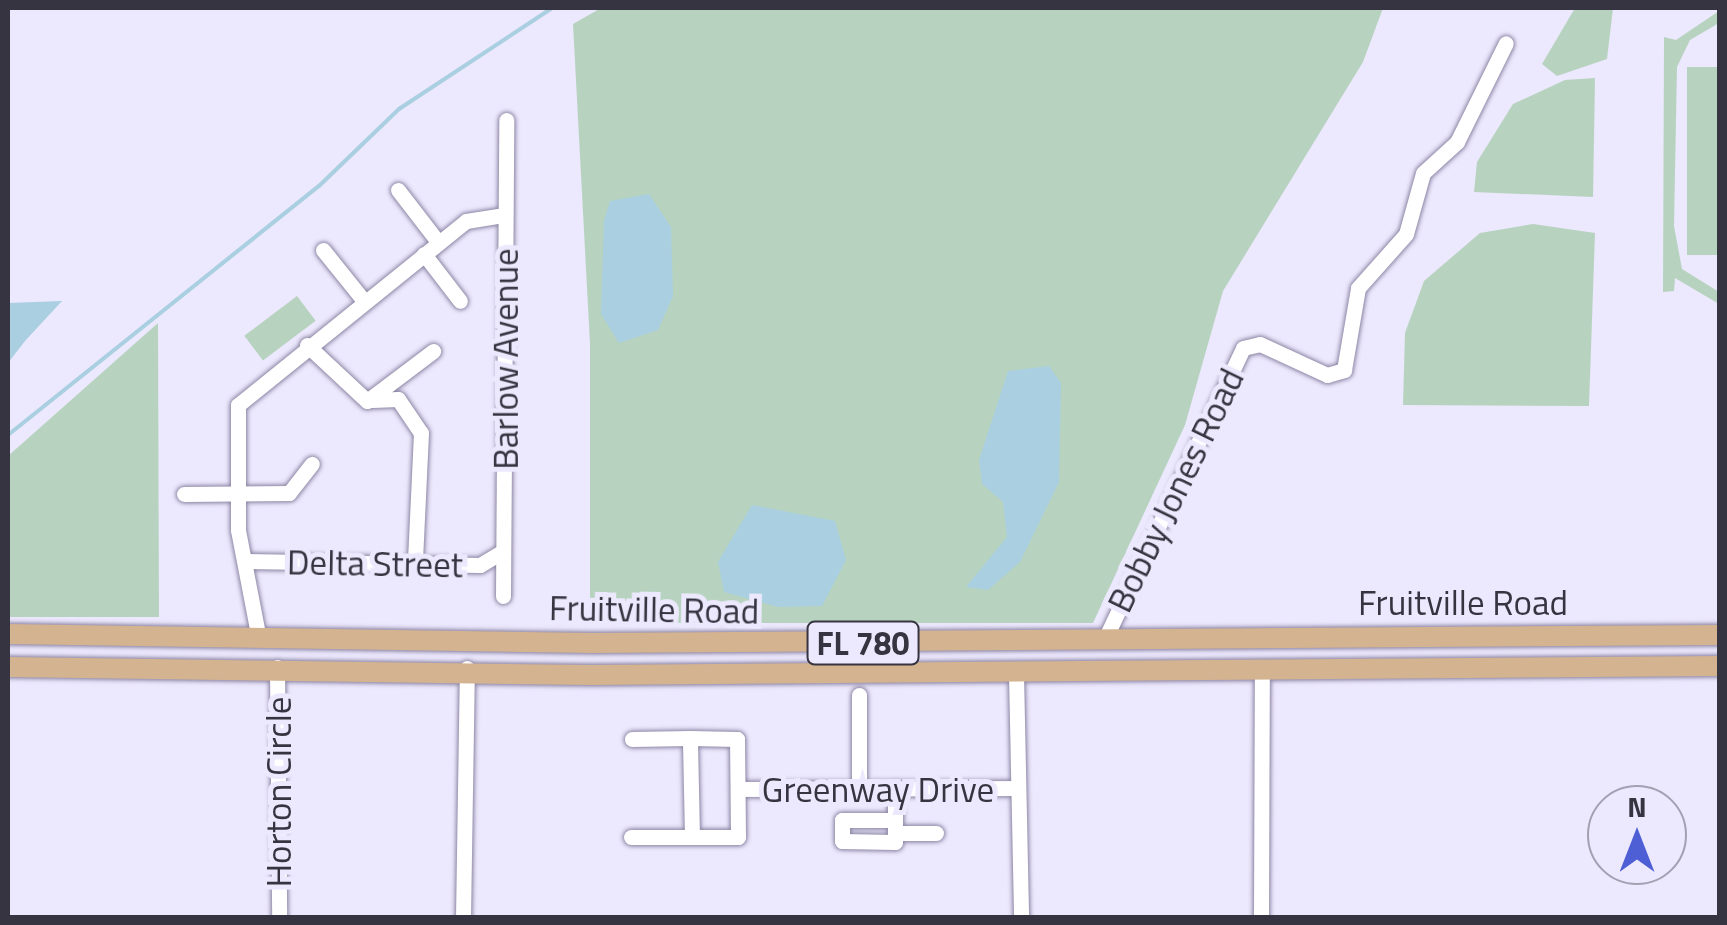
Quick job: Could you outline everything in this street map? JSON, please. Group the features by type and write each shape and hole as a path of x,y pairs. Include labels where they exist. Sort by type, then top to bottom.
{"main road":[{"name":"Fruitville Road","path":"8,634 1072,640 1720,635"},
{"path":"200,666 258,634"},
{"path":"277,666 343,634"},
{"path":"1016,674 1072,640"},
{"name":"Fruitville Road","path":"8,667 1016,674 1262,667 1720,666"}],"street":[{"name":"Bobby Jones Road","path":"1104,640 1243,348 1260,344 1327,375 1344,370 1358,288 1406,234 1423,173 1457,142 1506,44"},
{"name":"Barlow Avenue","path":"504,596 500,554 506,120"},
{"path":"398,190 438,242"},
{"path":"258,634 237,495 238,405 307,344 466,221 504,215"},
{"path":"323,250 364,301"},
{"path":"424,254 460,301"},
{"path":"307,344 348,392 372,400 398,399 421,433 415,562"},
{"path":"372,400 433,351"},
{"path":"184,494 300,490 312,464"},
{"name":"Delta Street","path":"246,560 480,565 500,554"},
{"name":"Horton Circle","path":"277,666 279,918"},
{"path":"1261,918 1262,667"},
{"path":"463,918 466,668"},
{"path":"1016,674 1021,918"},
{"path":"859,695 859,788"},
{"path":"690,738 692,837"},
{"path":"631,837 738,837 737,739 632,739"},
{"path":"895,788 895,826 936,833"},
{"name":"Greenway Drive","path":"738,789 1018,788"}],"green space":[{"path":"601,8 1383,8 1363,62 1223,291 1185,425 1093,623 590,623 590,344 573,24"},
{"path":"1575,8 1613,8 1607,59 1557,76 1542,64"},
{"path":"1719,11 1719,23 1690,40 1677,67 1674,226 1682,269 1719,292 1719,304 1675,278 1674,291 1663,292 1664,37 1676,40"},
{"path":"1687,67 1719,67 1719,255 1687,255"},
{"path":"1595,78 1593,197 1474,192 1477,162 1513,104 1565,80"},
{"path":"1533,224 1595,233 1589,406 1403,405 1405,333 1424,281 1480,233"},
{"path":"297,296 316,321 263,360 244,336"},
{"path":"158,323 159,617 8,617 8,456"}],"water":[{"path":"649,194 671,227 673,296 658,330 619,343 601,314 604,221 610,201"},
{"path":"62,301 25,341 8,363 8,303"},
{"path":"1049,366 1061,383 1059,482 1020,562 988,590 966,587 1007,537 1003,502 982,484 979,460 1008,371"},
{"path":"752,505 835,521 846,560 822,606 778,607 724,592 718,562"}],"waterway":[{"path":"8,435 319,186 399,109 552,8"}]}
